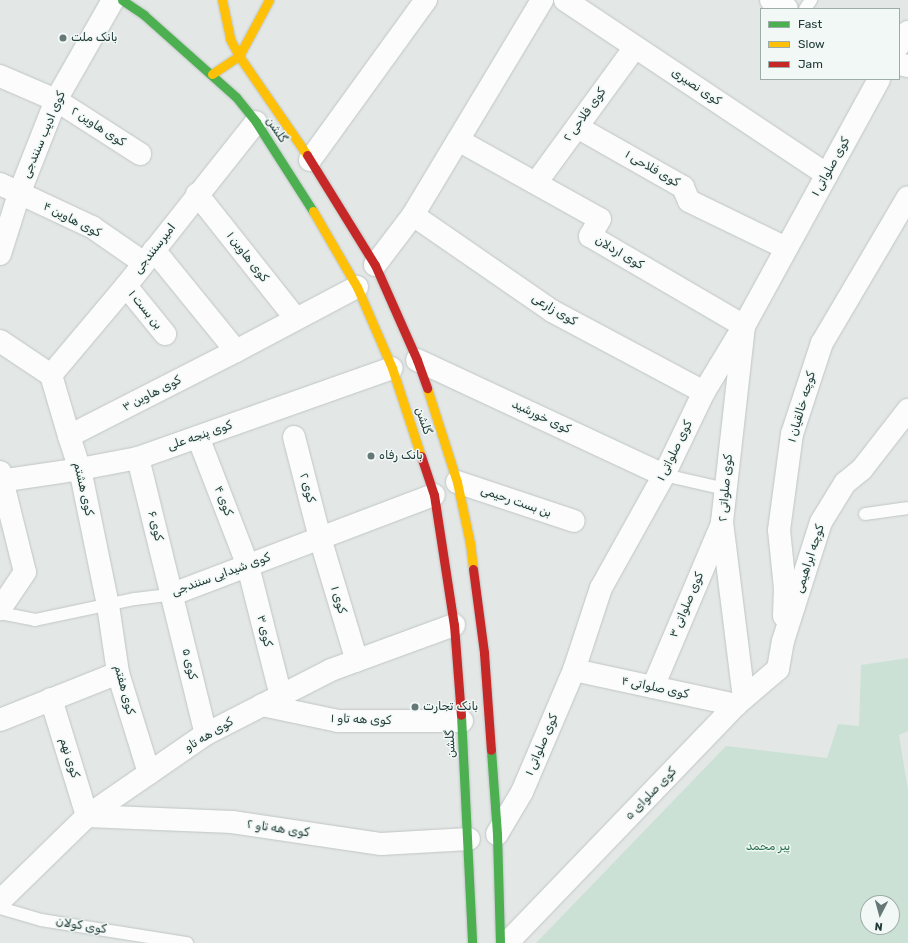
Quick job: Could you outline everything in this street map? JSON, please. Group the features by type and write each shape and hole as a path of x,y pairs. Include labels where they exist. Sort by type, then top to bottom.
{"main road":[{"name":"گلشن","path":"122,0 144,15 212,74 236,97 256,122 328,234 357,287 392,368 434,495 454,625 462,721 469,839 472,943"},
{"name":"گلشن","path":"222,0 230,39 239,56 310,160 375,265 417,360 443,435 457,482 470,543 484,653 497,834 500,943"},
{"path":"212,74 239,56 270,0"}],"street":[{"name":"کوی ادیب سنندجی","path":"0,254 19,194 56,100 113,0"},
{"path":"310,160 426,0"},
{"path":"375,265 413,215 542,0"},
{"name":"کوی نصیری","path":"565,0 827,175"},
{"path":"771,0 785,8"},
{"path":"900,44 908,32"},
{"name":"کوی فلاحی ۲","path":"536,183 635,47"},
{"name":"کوی هاوین ۲","path":"0,76 56,100 140,154"},
{"name":"کوی صلواتی ۱","path":"497,834 522,792 574,670 601,588 664,475 704,392 744,326 878,80"},
{"name":"امیرسنندجی","path":"51,374 126,286 197,194 256,122"},
{"name":"کوی فلاحی ۱","path":"577,127 683,187 690,201 786,248"},
{"name":"کوی اردلان","path":"458,140 600,219 590,236 744,326"},
{"name":"کوی هاوین ۴","path":"0,184 92,227 149,256"},
{"name":"کوی هاوین ۱","path":"197,194 296,319"},
{"name":"کوچه خالقیان ۱","path":"783,641 785,588 779,530 792,434 822,343 908,197"},
{"name":"کوی زارعی","path":"413,215 552,311 704,392"},
{"path":"149,256 236,351"},
{"name":"بن بست ۱","path":"126,286 165,334"},
{"name":"کوی هاوین ۳","path":"69,436 236,351 357,287"},
{"name":"کوی صلواتی ۲","path":"740,701 722,522 744,326"},
{"path":"0,341 51,374"},
{"name":"کوی خورشید","path":"417,360 664,475"},
{"name":"کوی پنجه علی","path":"1,478 80,469 138,458 392,368"},
{"name":"کوی هشتم","path":"51,374 80,469 108,605"},
{"name":"کوچه ابراهیمی","path":"783,641 821,522 845,483 862,469 908,410"},
{"name":"کوی ۴","path":"198,436 248,566"},
{"name":"کوی ۲","path":"294,437 320,538"},
{"name":"کوی ۶","path":"138,458 173,594"},
{"path":"0,609 25,572 1,478"},
{"name":"بن بست رحیمی","path":"457,482 574,521"},
{"name":"کوی شیدایی سنندجی","path":"173,594 434,495"},
{"name":"کوی صلواتی ۳","path":"653,687 722,522"},
{"name":"کوی ۱","path":"320,538 356,661"},
{"name":"کوی ۳","path":"248,566 271,701"},
{"name":"کوی ۵","path":"173,594 206,734"},
{"name":"کوی هفتم","path":"108,605 118,673 149,774"},
{"name":"کوی هه تاو","path":"0,901 87,816 206,734 331,670 454,625"},
{"name":"کوی صلوای ۵","path":"507,943 740,701 778,669 783,641"},
{"name":"کوی صلواتی ۴","path":"574,670 653,687 740,701"},
{"path":"0,720 118,673"},
{"name":"کوی نهم","path":"51,699 87,816"},
{"name":"کوی هه تاو ۱","path":"271,701 338,721 462,721"},
{"name":"کوی هه تاو ۲","path":"87,816 232,822 380,844 469,839"}],"lane":[{"path":"664,475 726,489"},
{"path":"865,514 908,508"},
{"name":"کوی شیدایی سنندجی","path":"0,613 35,620 135,599 173,594"},
{"name":"کوی کولان","path":"0,908 41,920 187,943"}],"green space":[{"name":"پیر محمد","path":"908,658 908,731 899,735 908,790 908,943 536,943 726,746 827,758 838,724 859,726 861,665"}],"traffic: fast":[{"path":"122,0 144,15 236,97 256,122 313,211"},
{"path":"461,715 472,943"},
{"path":"491,750 497,834 500,943"}],"traffic: slow":[{"path":"222,0 230,39 239,56 307,155"},
{"path":"212,74 239,56 269,0"},
{"path":"313,211 357,287 392,368 421,456"},
{"path":"427,388 457,482 470,543 473,569"}],"traffic: jam":[{"path":"307,155 375,265 417,360 427,388"},
{"path":"421,456 434,495 454,625 461,715"},
{"path":"473,569 484,653 491,750"}],"place":[{"name":"بانک ملت","path":"63,38"},
{"name":"بانک رفاه","path":"371,456"},
{"name":"بانک تجارت","path":"415,707"}]}
